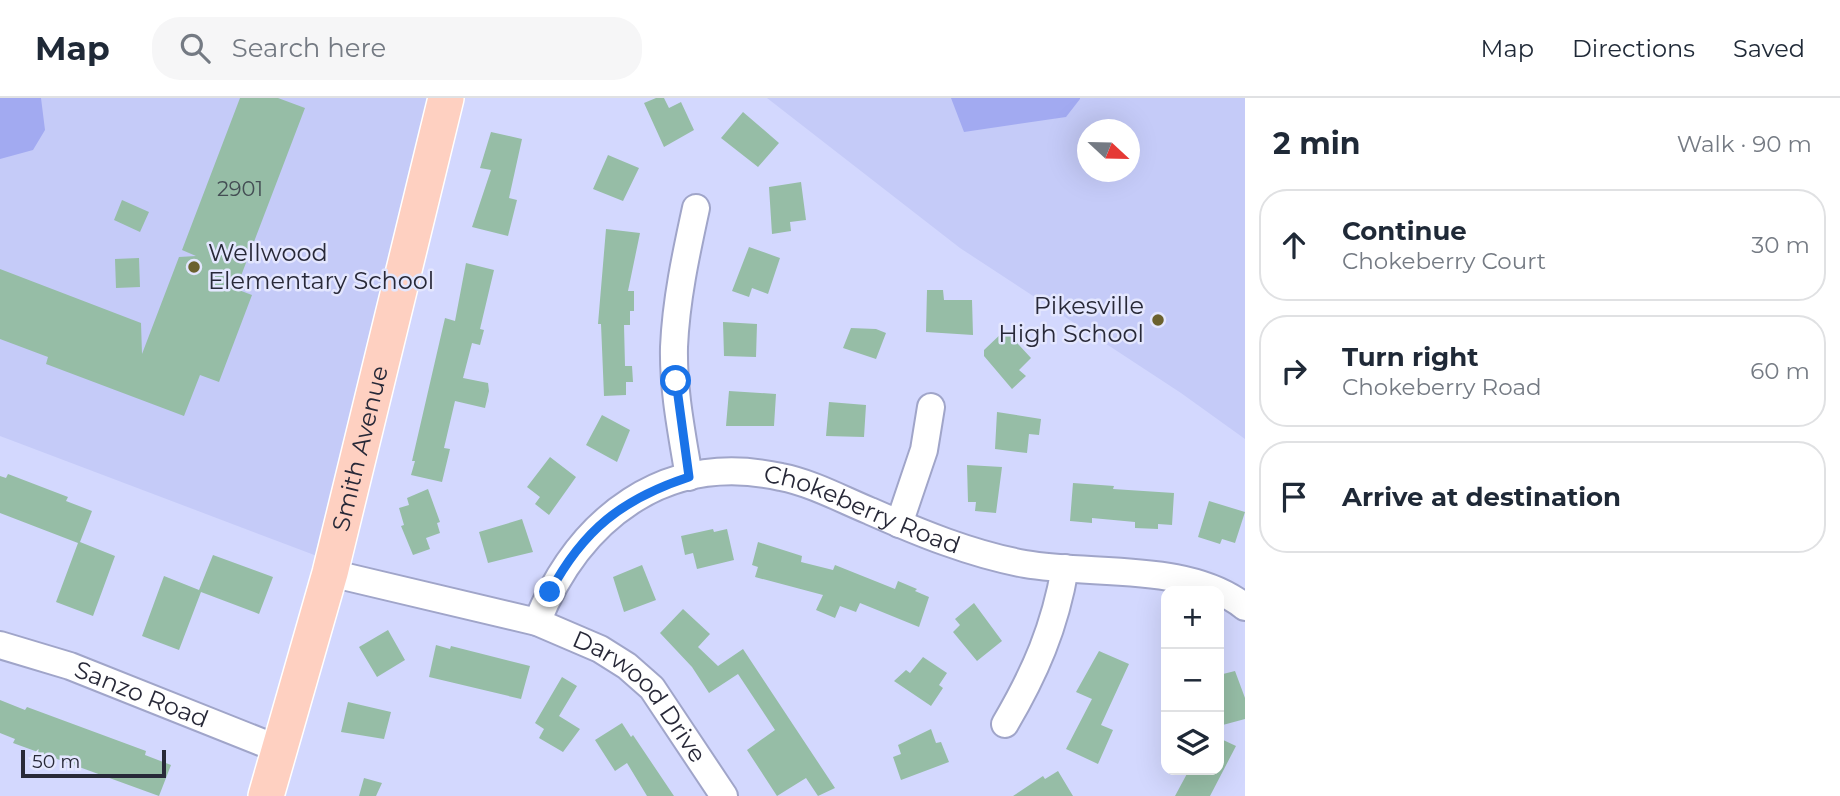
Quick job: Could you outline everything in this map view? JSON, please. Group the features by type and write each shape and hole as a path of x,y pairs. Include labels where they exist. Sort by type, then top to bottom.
{"main road":[{"name":"Smith Avenue","path":"266,796 330,573 446,98"}],"street":[{"path":"689,477 679,420 674,348 684,263 696,208"},
{"path":"899,524 924,450 931,407"},
{"name":"Chokeberry Road","path":"537,622 563,567 606,517 641,496 689,477 728,472 782,477 899,524 987,555 1065,568 1200,583 1230,595 1245,607"},
{"path":"1004,724 1030,681 1052,631 1065,568"},
{"name":"Darwood Drive","path":"330,573 537,622 600,649 627,666 652,688 724,796"},
{"name":"Sanzo Road","path":"0,645 70,666 281,750"}],"shaded area":[{"name":"Wellwood Elementary School","path":"0,98 429,98 317,556 0,436"},
{"path":"0,98 41,98 45,130 33,150 0,159"},
{"name":"Pikesville High School","path":"767,98 1245,98 1245,439 1181,393 960,248"},
{"path":"951,98 1080,99 1066,117 964,132"}],"building":[{"path":"240,98 278,98 305,108 236,289 252,295 219,382 200,375 184,416 46,364 48,357 0,339 0,269 141,323 142,354 179,257 196,256 182,250"},
{"path":"664,98 669,108 681,102 694,130 664,147 644,103"},
{"path":"743,112 779,143 758,167 721,138"},
{"path":"491,132 522,139 509,198 517,200 508,236 472,227 491,170 480,168"},
{"path":"608,155 639,168 623,201 593,189"},
{"path":"801,182 806,220 790,222 791,231 772,234 769,187"},
{"path":"122,200 149,212 140,232 114,220"},
{"path":"606,229 640,233 628,291 634,291 634,311 630,311 630,325 624,325 625,366 632,366 633,382 626,382 626,395 604,396 601,324 598,324"},
{"path":"749,247 780,258 768,294 752,288 749,297 732,291"},
{"path":"139,258 140,287 116,288 115,259"},
{"path":"466,263 494,270 480,329 484,330 480,345 472,343 463,378 488,383 489,391 485,408 455,401 444,448 450,449 442,482 411,475 415,461 412,461 445,318 455,321"},
{"path":"927,290 943,290 944,300 972,300 973,335 926,332"},
{"path":"723,322 757,324 756,357 724,356"},
{"path":"851,328 876,329 886,333 876,359 843,348"},
{"path":"1005,330 1031,358 1019,370 1026,376 1012,389 984,356 984,350"},
{"path":"729,391 776,394 774,426 726,426"},
{"path":"829,402 866,405 864,437 826,436"},
{"path":"997,412 1041,419 1039,435 1029,434 1027,453 995,449"},
{"path":"602,415 630,430 617,462 586,445"},
{"path":"550,457 576,477 549,515 535,504 540,497 527,487"},
{"path":"967,465 1002,467 996,513 975,511 976,502 968,502"},
{"path":"8,474 68,497 66,501 92,511 80,542 115,556 93,616 56,602 78,543 0,513 0,476 6,478"},
{"path":"1073,483 1174,493 1172,525 1158,524 1158,529 1135,528 1135,522 1092,518 1092,523 1070,521"},
{"path":"428,489 440,522 437,523 440,533 426,538 430,549 413,555 401,526 404,525 399,508 409,505 407,498"},
{"path":"1209,501 1245,512 1235,543 1222,539 1220,544 1198,537"},
{"path":"522,519 533,552 488,563 479,532"},
{"path":"713,529 714,532 727,529 734,560 697,569 693,553 685,555 681,536"},
{"path":"758,542 802,556 801,562 833,570 835,565 895,589 898,581 917,589 915,591 929,597 919,627 860,603 856,612 840,606 835,618 816,610 823,595 755,577 758,567 752,565"},
{"path":"213,555 273,577 259,614 201,592 179,650 142,636 164,576 199,590"},
{"path":"642,565 656,600 624,612 613,577"},
{"path":"974,603 1002,641 977,661 953,632 960,625 955,619"},
{"path":"683,609 710,634 698,647 718,666 743,649 835,788 818,796 806,778 777,796 747,750 775,730 738,674 709,693 692,667 660,633"},
{"path":"388,630 405,660 377,677 359,647"},
{"path":"436,645 450,649 451,646 530,666 521,699 429,677"},
{"path":"1099,651 1129,664 1101,725 1113,730 1098,764 1066,749 1092,699 1076,692"},
{"path":"923,657 947,673 939,685 943,688 931,706 894,681 906,670 910,673"},
{"path":"1235,671 1245,698 1245,719 1224,725 1224,712 1224,674"},
{"path":"562,677 577,686 559,716 580,729 563,752 539,738 544,729 535,723"},
{"path":"0,700 25,710 27,707 146,751 145,755 171,765 159,796 13,743 15,739 0,733"},
{"path":"348,702 391,712 384,739 341,732"},
{"path":"622,723 674,796 647,796 627,763 615,771 595,740"},
{"path":"931,729 936,743 941,742 949,762 901,780 893,757 901,754 898,745"},
{"path":"1224,740 1236,746 1224,769"},
{"path":"1058,771 1073,796 1013,796 1043,776 1045,779"},
{"path":"1186,775 1221,775 1210,796 1175,796"},
{"path":"364,778 382,783 376,796 359,796"}],"place":[{"name":"Wellwood Elementary School","path":"194,267"},
{"name":"Pikesville High School","path":"1158,320"}],"route":[{"path":"550,592 563,567 606,517 661,486 689,477 679,420 676,381"}]}
